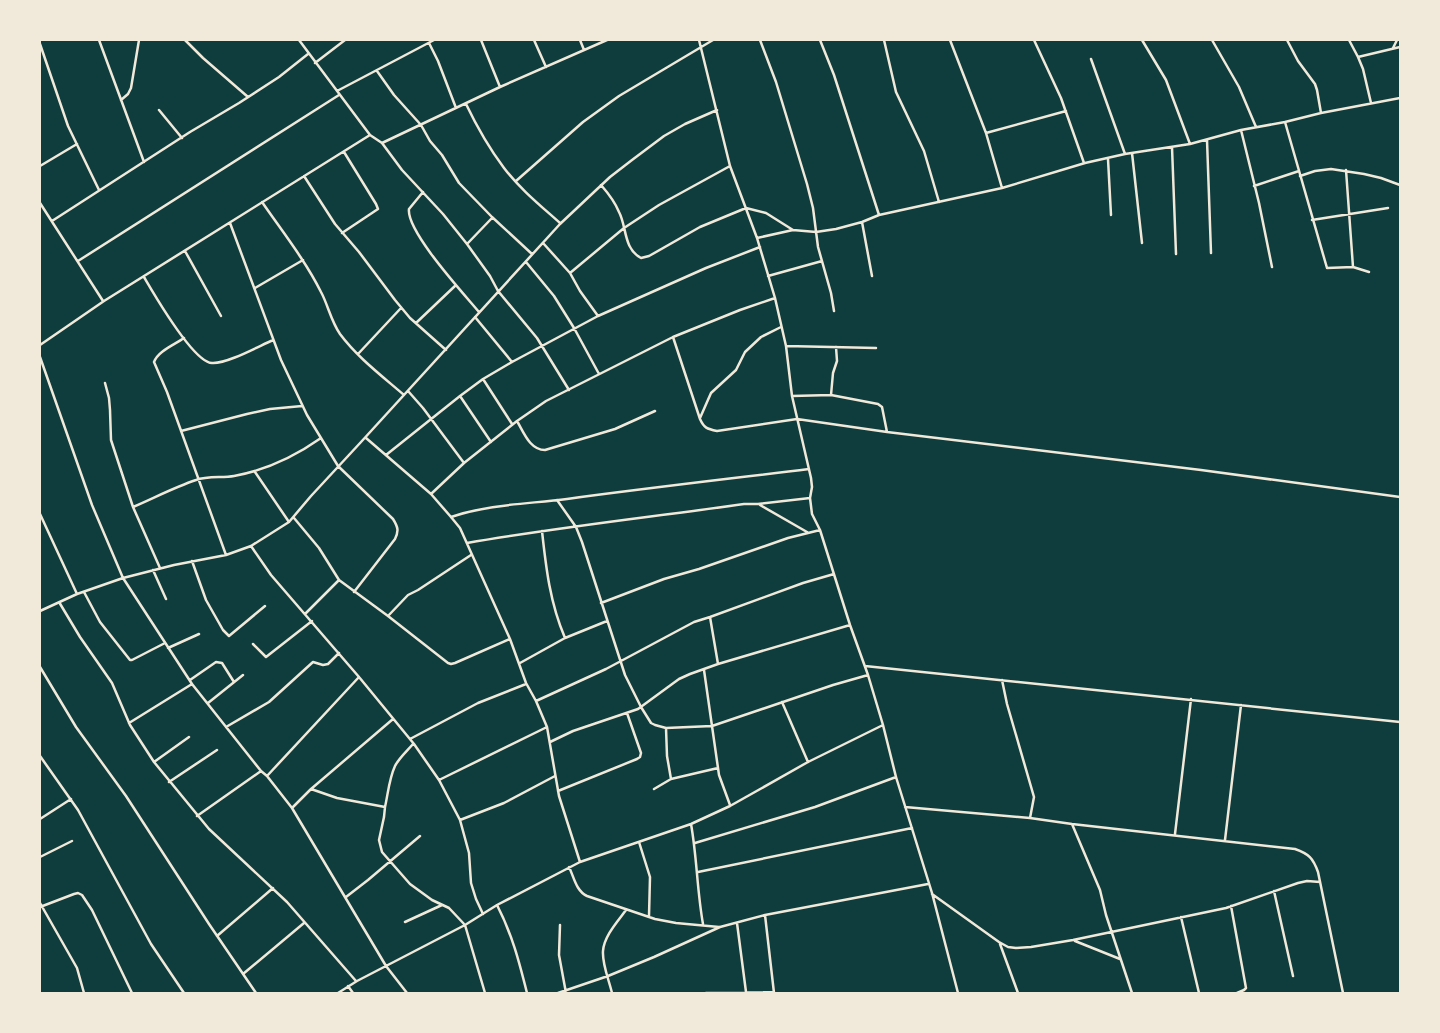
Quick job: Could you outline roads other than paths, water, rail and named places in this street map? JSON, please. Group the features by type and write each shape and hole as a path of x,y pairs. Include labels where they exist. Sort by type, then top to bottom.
{"street":[{"path":"99,40 144,162"},
{"path":"121,100 128,94 131,88 139,40"},
{"path":"186,40 203,58 248,97"},
{"path":"299,40 370,135 382,143 402,170 467,244 490,276 498,292 527,325 542,346 569,390"},
{"path":"315,63 345,40"},
{"path":"337,91 434,40"},
{"path":"482,40 500,87"},
{"path":"534,40 546,67"},
{"path":"580,40 584,50"},
{"path":"382,143 500,87 607,40"},
{"path":"699,40 730,166 760,246 775,298 786,346 792,396 809,469 812,487 810,498 812,514 820,530 868,675 896,777 932,893 958,993"},
{"path":"516,182 583,122 619,96 713,40"},
{"path":"760,40 776,82 807,184 813,208 818,247 834,312"},
{"path":"820,40 879,215"},
{"path":"884,40 896,92 924,151 939,202"},
{"path":"950,40 986,133 1002,188"},
{"path":"1034,40 1052,76 1084,164"},
{"path":"1142,40 1166,80 1190,144"},
{"path":"1212,40 1239,88 1256,127"},
{"path":"1287,40 1298,61 1315,84 1321,112"},
{"path":"1349,40 1358,57 1371,103"},
{"path":"1392,48 1396,40"},
{"path":"429,43 438,61 456,109"},
{"path":"40,44 60,104 100,191"},
{"path":"1358,57 1400,47"},
{"path":"52,221 279,77 309,54"},
{"path":"1091,59 1125,154"},
{"path":"40,62 45,60"},
{"path":"377,70 394,95 421,125 459,183 492,218 532,254"},
{"path":"78,261 340,95"},
{"path":"757,238 793,230 816,232 836,229 879,215 1002,188 1125,154 1190,144 1240,130 1285,122 1321,112 1400,98"},
{"path":"466,104 485,141 505,169 560,224"},
{"path":"159,110 182,138"},
{"path":"40,611 77,594 123,578 160,568 226,555 251,546 289,522 310,496 366,438 560,224 601,185 664,136 685,124 717,110"},
{"path":"986,133 1066,111"},
{"path":"1285,122 1327,268 1352,267 1369,272"},
{"path":"1240,130 1272,267"},
{"path":"40,345 104,301 370,135"},
{"path":"1207,140 1211,253"},
{"path":"40,166 77,144"},
{"path":"1172,147 1176,254"},
{"path":"342,232 378,209 344,152"},
{"path":"1132,153 1142,243"},
{"path":"1108,159 1111,216"},
{"path":"570,274 624,228 659,205 730,166"},
{"path":"1300,176 1315,171 1346,170 1381,178 1400,186"},
{"path":"1346,170 1352,267"},
{"path":"1254,186 1299,171"},
{"path":"304,176 342,232 401,307 446,350"},
{"path":"601,185 618,210 625,235 638,257 643,258 700,227 746,208 766,212 793,230"},
{"path":"423,192 411,205 409,219 440,265 480,312"},
{"path":"262,202 303,260 321,291 334,325 344,339 404,395"},
{"path":"40,204 104,301"},
{"path":"1312,220 1388,208"},
{"path":"467,244 492,218"},
{"path":"862,222 872,276"},
{"path":"230,223 273,340 303,406 338,466 397,526 398,531 395,539 354,592"},
{"path":"542,243 570,274 580,292 598,316"},
{"path":"386,455 430,418 483,379 512,362 598,316 760,246"},
{"path":"185,251 221,316"},
{"path":"255,288 303,260"},
{"path":"768,276 822,261"},
{"path":"526,262 554,296 599,374"},
{"path":"144,277 184,338 208,363 224,361 273,340"},
{"path":"416,323 456,284"},
{"path":"431,494 464,463 517,421 546,401 673,337 775,298"},
{"path":"358,354 401,307"},
{"path":"475,317 512,362"},
{"path":"700,419 711,393 736,370 745,352 761,336 781,327"},
{"path":"673,337 700,419 707,430 717,431 797,419 1400,497"},
{"path":"184,338 162,352 154,362 168,392 226,555"},
{"path":"786,346 876,348"},
{"path":"832,395 833,373 837,361 836,347"},
{"path":"40,359 92,505 123,578 192,684 292,808 386,966 407,993"},
{"path":"483,379 513,425"},
{"path":"105,383 110,404 111,440 133,507 160,568"},
{"path":"408,391 464,463"},
{"path":"792,396 832,395 880,404 887,432"},
{"path":"460,396 491,442"},
{"path":"181,431 270,409 303,406"},
{"path":"517,421 532,445 540,450 545,450 615,429 655,411"},
{"path":"133,507 198,479 221,478 255,472 274,466 321,438"},
{"path":"366,438 431,494 460,528 510,639 526,683 547,727 558,791 580,862"},
{"path":"452,517 486,507 809,469"},
{"path":"255,472 289,522"},
{"path":"467,543 744,504 810,498"},
{"path":"557,500 576,527 620,662 632,692 651,723 666,728 712,726 832,685 868,675"},
{"path":"758,504 808,533"},
{"path":"40,514 77,594"},
{"path":"294,518 320,548 339,580 451,664 510,639"},
{"path":"602,603 664,579 788,538 820,530"},
{"path":"542,531 547,580 556,615 565,638"},
{"path":"251,546 271,575 360,677 410,739 439,780 460,820 469,853 471,883 476,899 484,914"},
{"path":"388,616 408,595 471,555"},
{"path":"192,561 206,600 228,636 264,606"},
{"path":"154,570 166,599"},
{"path":"536,701 620,662 694,622 803,582 834,574"},
{"path":"305,614 339,580"},
{"path":"84,592 100,622 130,660 165,643"},
{"path":"58,602 112,683 129,723 169,782 224,844 273,888 357,982"},
{"path":"710,617 718,664"},
{"path":"520,663 565,638 607,621"},
{"path":"253,644 266,657 312,622"},
{"path":"550,742 579,728 640,707 679,679 718,664 850,625"},
{"path":"168,648 199,634"},
{"path":"226,726 269,702 313,662 323,665 328,664 339,653"},
{"path":"190,680 216,662 219,662 222,663 234,682"},
{"path":"865,666 1400,722"},
{"path":"40,667 76,727 126,796 256,993"},
{"path":"704,670 718,768 722,788 730,806"},
{"path":"208,703 243,675"},
{"path":"267,776 360,677"},
{"path":"1002,680 1007,704 1034,797 1030,818"},
{"path":"410,739 478,703 526,683"},
{"path":"129,723 192,684"},
{"path":"1174,835 1190,699"},
{"path":"782,702 808,762"},
{"path":"1225,841 1241,705"},
{"path":"558,791 637,760 640,757 627,713"},
{"path":"292,808 393,718"},
{"path":"338,993 465,925 497,905 580,862 691,824 730,806 808,762 883,725"},
{"path":"439,780 547,727"},
{"path":"666,728 667,756 671,779"},
{"path":"154,762 189,737"},
{"path":"414,744 395,765 391,776 379,840 380,849 389,861 422,894 443,904 454,912 465,925 485,993"},
{"path":"169,782 217,750"},
{"path":"40,756 88,827 146,936 184,993"},
{"path":"654,789 671,779 718,768"},
{"path":"198,816 261,771"},
{"path":"460,820 504,803 555,776"},
{"path":"695,843 815,807 896,777"},
{"path":"311,790 337,798 385,807"},
{"path":"40,820 71,800"},
{"path":"906,807 1030,818 1295,849 1307,854 1315,864 1320,882 1343,993"},
{"path":"691,824 695,843 699,897 704,925"},
{"path":"1072,824 1100,890 1111,931 1132,993"},
{"path":"698,872 912,828"},
{"path":"346,897 420,836"},
{"path":"40,857 72,841"},
{"path":"639,842 650,877 649,916"},
{"path":"570,867 578,888 583,894 626,910 676,923 720,927"},
{"path":"932,893 1000,942 1008,947 1016,948 1073,940 1181,917 1231,906 1303,882 1320,882"},
{"path":"558,993 608,976 720,927 765,915 928,884"},
{"path":"217,936 273,888"},
{"path":"1274,891 1293,976"},
{"path":"84,993 77,968 41,905 78,893 82,895 92,910 132,993"},
{"path":"405,922 443,904"},
{"path":"497,905 508,926 515,946 527,993"},
{"path":"1231,906 1246,988 1237,993"},
{"path":"612,993 603,958 603,949 608,936 626,910"},
{"path":"706,993 774,992 765,915"},
{"path":"1181,917 1199,993"},
{"path":"244,974 304,923"},
{"path":"737,923 746,992"},
{"path":"560,925 559,955 566,991"},
{"path":"1073,940 1120,959"},
{"path":"1000,942 1018,993"},
{"path":"348,986 353,993"}]}
